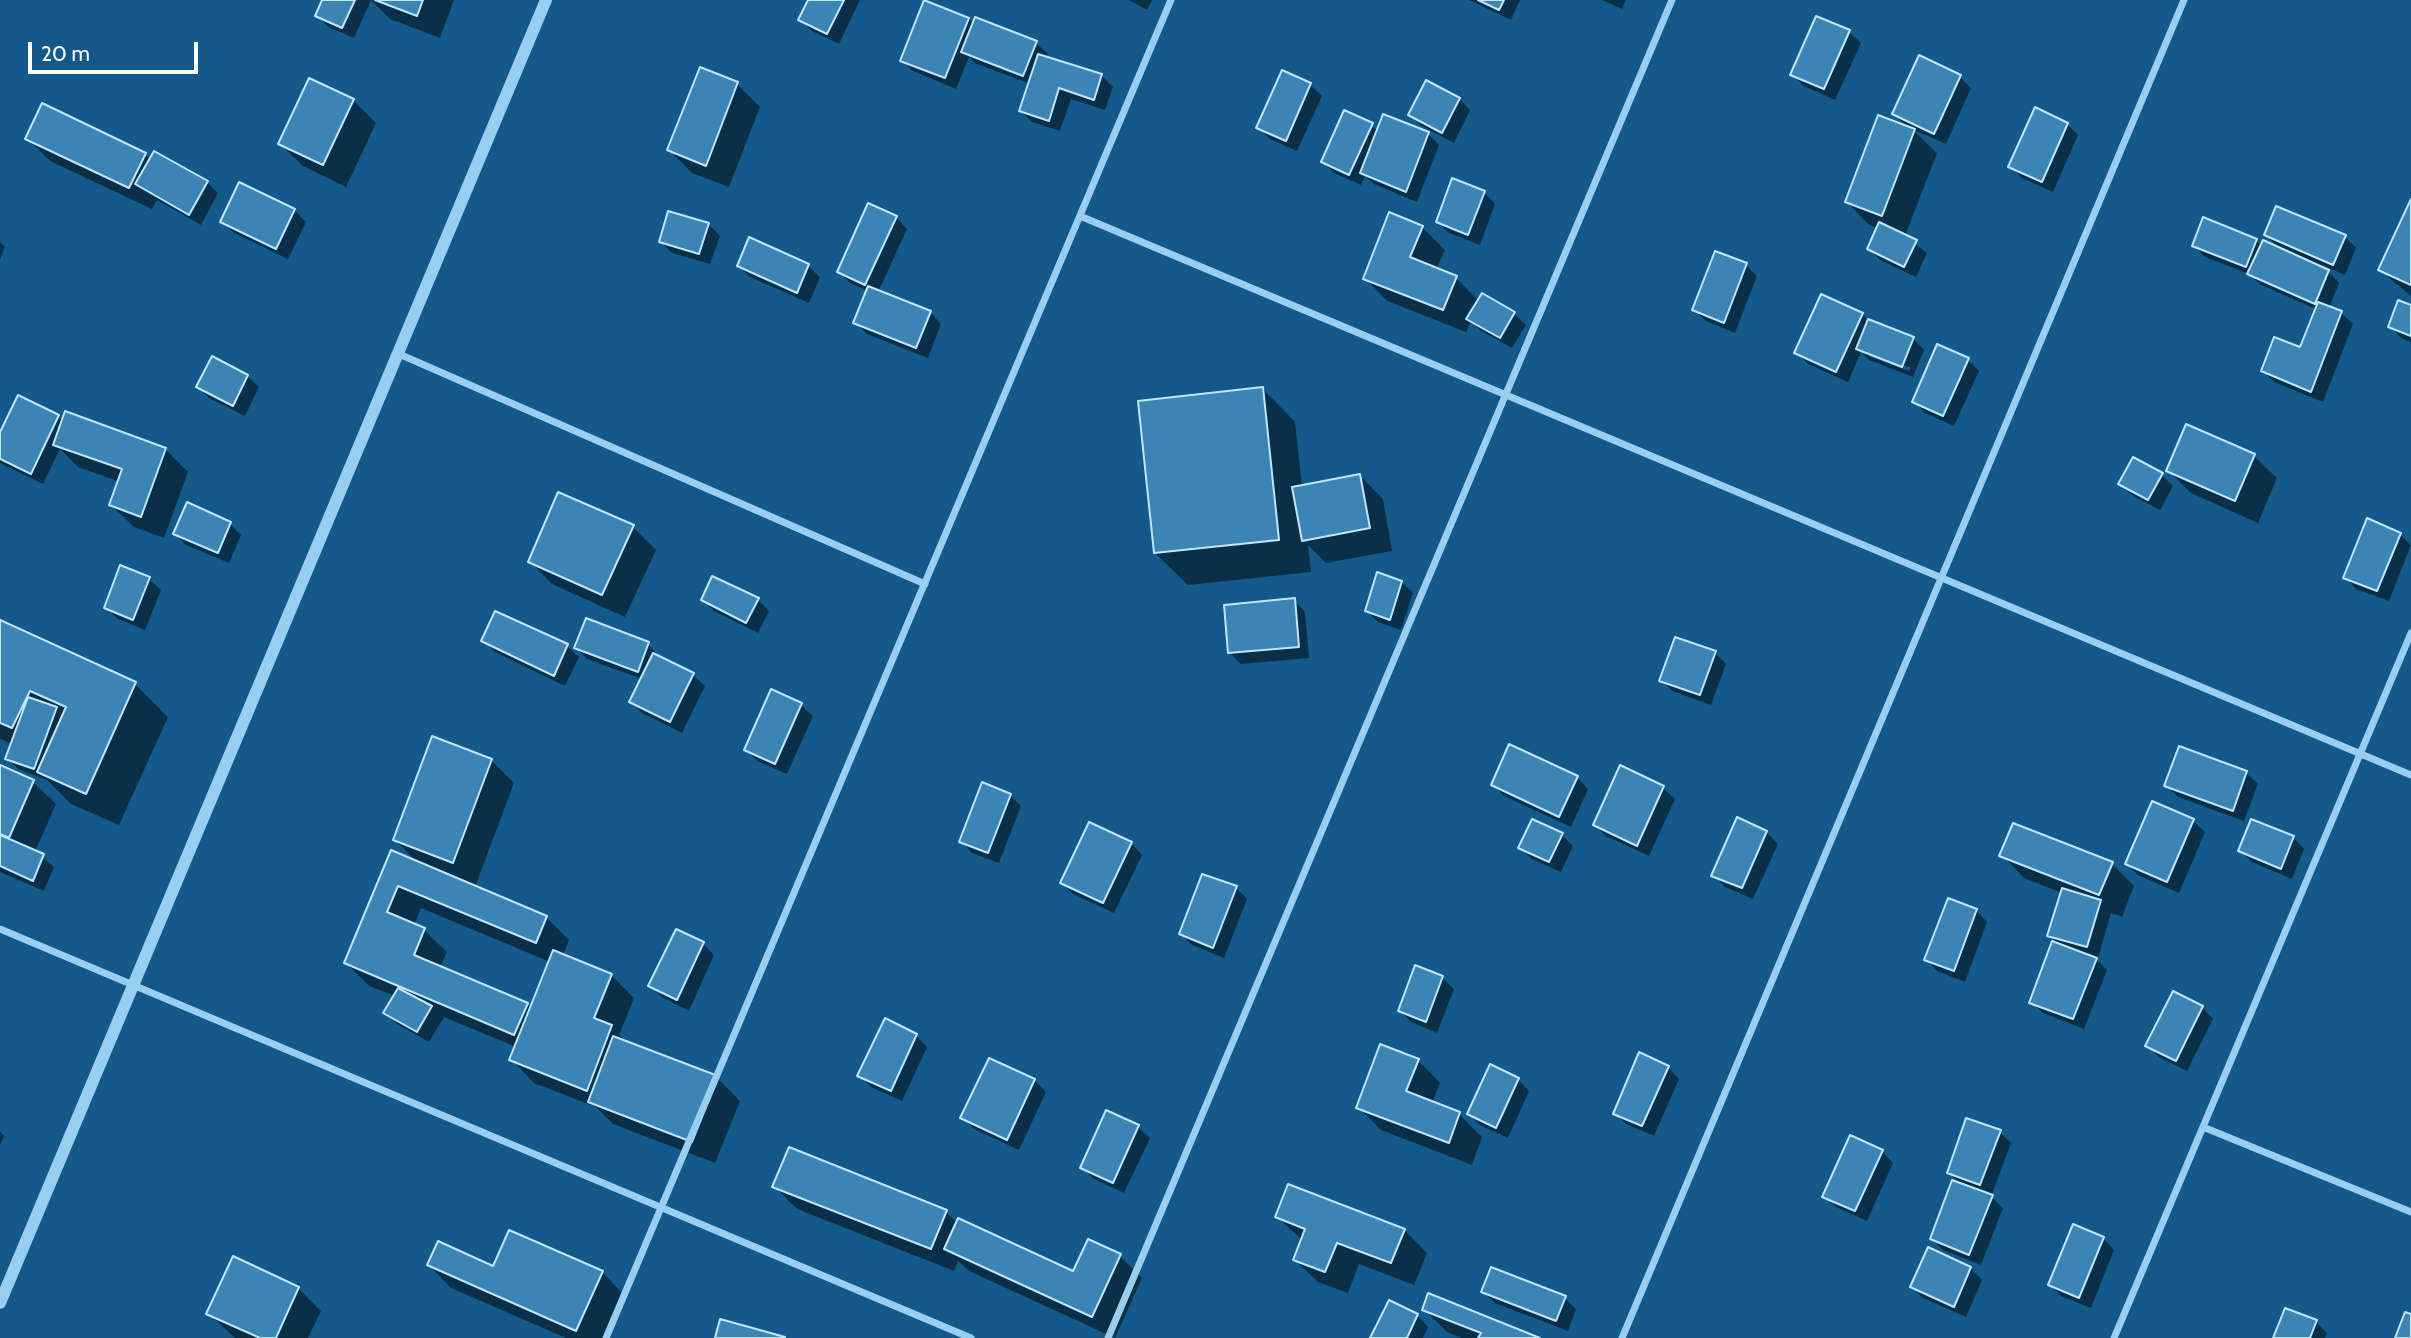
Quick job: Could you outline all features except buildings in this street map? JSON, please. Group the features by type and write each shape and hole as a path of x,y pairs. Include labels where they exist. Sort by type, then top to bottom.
{"street":[{"path":"0,1303 546,0"},
{"path":"606,1338 1171,0"},
{"path":"1108,1338 1672,0"},
{"path":"1622,1338 2184,0"},
{"path":"1080,216 2411,775"},
{"path":"398,354 925,584"},
{"path":"2114,1338 2411,633"},
{"path":"0,929 971,1338"},
{"path":"2203,1127 2411,1212"}]}
